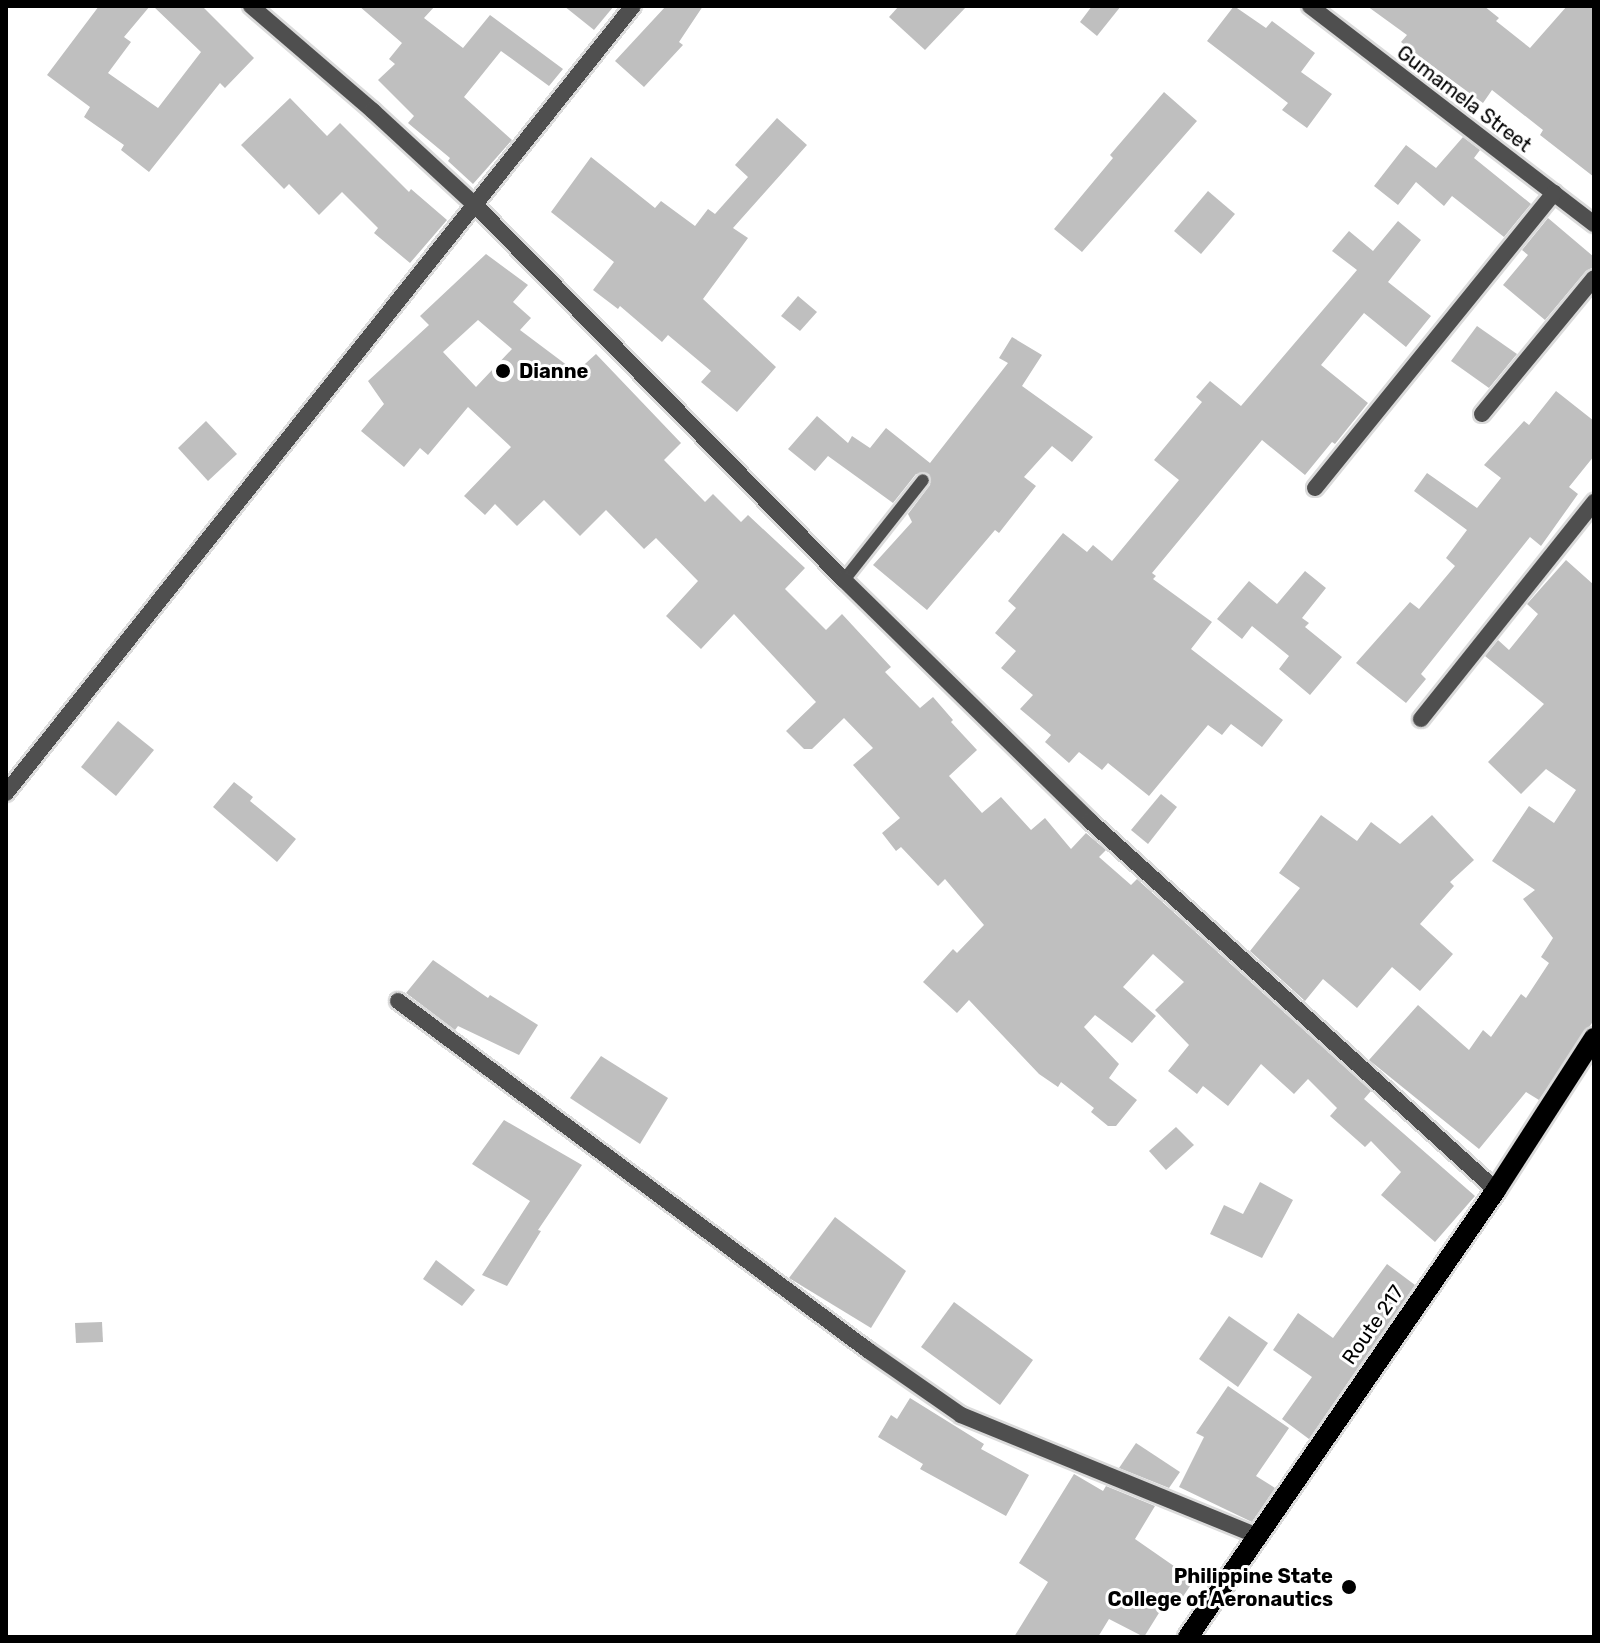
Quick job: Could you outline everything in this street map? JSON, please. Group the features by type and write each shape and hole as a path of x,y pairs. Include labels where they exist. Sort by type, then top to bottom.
{"main road":[{"name":"Route 217","path":"1188,1637 1496,1190 1594,1038"}],"street":[{"path":"251,6 373,111 475,205 844,580 1090,821 1496,1190"},
{"path":"6,793 633,6"},
{"name":"Gumamela Street","path":"1310,6 1594,224"},
{"path":"1315,488 1554,193"},
{"path":"1482,414 1594,278"},
{"path":"1421,719 1594,502"},
{"path":"398,1001 869,1351 961,1415 1257,1536"}],"lane":[{"path":"844,580 923,480"}],"building":[{"path":"99,6 150,6 124,37 131,42 108,73 158,108 201,52 153,6 202,6 254,58 225,88 220,83 149,172 121,150 124,145 84,117 90,107 47,75"},
{"path":"359,6 435,6 424,18 463,48 490,15 563,69 549,86 501,51 464,97 512,140 473,184 448,161 450,158 408,123 414,116 378,80 395,64 389,59 402,43"},
{"path":"564,6 614,6 594,30"},
{"path":"666,6 703,6 679,42 683,45 644,87 615,61"},
{"path":"899,6 967,6 925,50 889,17"},
{"path":"1092,6 1121,6 1097,36 1080,22"},
{"path":"1234,6 1266,28 1272,21 1315,53 1301,72 1332,94 1307,128 1282,110 1288,103 1207,41"},
{"path":"1367,6 1484,6 1499,18 1496,21 1530,48 1567,6 1594,6 1594,177 1540,135 1543,130 1492,90 1483,103 1423,59 1401,42 1407,35"},
{"path":"1164,92 1197,121 1082,252 1054,229 1113,158 1110,155"},
{"path":"290,98 327,136 340,123 409,192 411,189 447,220 410,263 374,233 378,228 342,192 319,215 289,184 284,189 241,145"},
{"path":"777,118 807,145 733,228 748,238 703,299 776,367 737,412 701,382 711,371 668,335 662,342 620,306 618,309 593,290 614,262 551,212 591,157 655,208 661,201 695,226 708,209 715,214 748,177 735,165"},
{"path":"1463,137 1480,150 1474,158 1531,204 1504,237 1452,196 1444,206 1416,182 1398,205 1374,186 1406,145 1436,168"},
{"path":"1208,191 1235,214 1201,254 1174,231"},
{"path":"1548,218 1594,257 1594,267 1586,271 1545,320 1503,285 1528,255 1522,250"},
{"path":"1398,221 1421,240 1388,282 1431,316 1406,347 1364,313 1321,365 1368,403 1335,444 1332,442 1305,475 1262,440 1152,573 1156,576 1153,579 1212,622 1191,649 1283,720 1262,747 1231,724 1222,735 1208,725 1149,796 1108,763 1102,770 1079,752 1069,763 1045,742 1051,735 1020,709 1033,695 1001,668 1016,651 995,633 1016,608 1008,601 1063,533 1087,552 1093,545 1112,561 1179,480 1154,460 1202,402 1196,397 1210,381 1241,406 1357,270 1332,251 1349,231 1373,251"},
{"path":"486,254 528,285 513,302 531,318 520,330 576,372 596,354 681,443 664,460 705,502 713,494 741,522 748,515 805,568 785,589 826,630 842,614 891,667 885,672 920,708 933,697 953,720 951,722 977,750 949,776 982,813 1001,797 1031,830 1045,818 1071,849 1086,833 1106,850 1099,857 1131,885 1137,879 1371,1091 1364,1099 1475,1196 1435,1242 1381,1195 1401,1172 1371,1141 1365,1147 1330,1116 1337,1108 1308,1079 1294,1094 1261,1064 1228,1106 1203,1086 1197,1094 1168,1071 1189,1045 1155,1010 1184,982 1153,954 1123,987 1156,1016 1132,1043 1095,1015 1084,1027 1119,1064 1109,1078 1137,1100 1116,1126 1108,1126 1091,1112 1094,1108 1061,1082 1058,1087 1039,1074 969,1000 957,1013 923,982 953,949 957,953 984,925 945,879 938,886 901,847 896,851 882,833 900,818 853,765 873,748 844,718 812,749 804,749 786,731 816,702 734,614 701,649 666,616 698,581 656,538 644,549 606,510 580,536 544,500 517,526 495,504 485,515 464,496 511,447 468,407 428,455 420,448 404,467 361,431 384,404 368,381 429,325 420,316","holes":["478,320 512,349 476,387 443,352"]},
{"path":"798,296 817,312 800,331 781,316"},
{"path":"1477,326 1517,354 1489,388 1451,361"},
{"path":"1012,337 1042,355 1022,386 1093,437 1072,462 1052,446 1024,477 1036,486 999,533 995,530 927,610 873,565 912,522 908,514 930,485 929,474 916,474 893,503 828,456 815,471 788,449 817,416 848,443 852,436 870,448 886,428 930,463 1008,363 999,358"},
{"path":"1556,391 1594,421 1594,456 1569,487 1578,494 1541,546 1530,537 1421,674 1426,679 1406,703 1356,663 1410,602 1419,609 1455,566 1446,558 1467,530 1414,491 1427,473 1477,508 1501,478 1484,465 1524,421 1529,425"},
{"path":"206,421 237,454 208,481 178,448"},
{"path":"1566,560 1594,585 1594,1020 1539,1100 1526,1092 1479,1149 1369,1060 1418,1005 1469,1050 1483,1030 1491,1037 1521,994 1526,998 1549,963 1541,957 1553,938 1523,899 1535,890 1492,861 1529,806 1554,823 1576,790 1546,769 1521,794 1488,762 1544,704 1485,656 1498,640 1509,650 1538,614 1527,604"},
{"path":"1305,571 1326,588 1302,618 1309,623 1305,627 1342,657 1310,695 1279,669 1289,656 1252,626 1242,639 1217,619 1249,581 1277,604"},
{"path":"118,721 154,750 116,796 81,767"},
{"path":"234,782 253,797 250,801 296,839 277,862 213,807"},
{"path":"1161,794 1177,807 1148,844 1131,830"},
{"path":"1321,815 1357,841 1371,822 1400,844 1432,815 1474,860 1450,882 1454,886 1420,924 1453,954 1420,991 1392,967 1357,1008 1323,979 1305,1001 1250,951 1300,888 1279,873"},
{"path":"433,960 488,998 490,995 538,1025 519,1055 458,1026 455,1030 406,993"},
{"path":"601,1056 668,1098 640,1144 570,1098"},
{"path":"504,1120 582,1165 538,1230 541,1231 507,1286 482,1275 530,1201 472,1164"},
{"path":"1176,1127 1194,1145 1166,1170 1149,1151"},
{"path":"1260,1182 1293,1200 1262,1258 1210,1234 1224,1205 1243,1214"},
{"path":"835,1217 906,1271 871,1328 789,1278"},
{"path":"436,1260 475,1290 462,1306 423,1279"},
{"path":"1387,1264 1415,1285 1309,1439 1282,1419 1312,1377 1273,1350 1298,1313 1333,1338"},
{"path":"954,1302 1033,1360 1000,1405 921,1347"},
{"path":"1229,1316 1268,1343 1238,1387 1199,1359"},
{"path":"102,1322 103,1342 76,1343 75,1323"},
{"path":"1228,1386 1289,1428 1256,1476 1275,1488 1252,1522 1179,1487 1204,1437 1196,1433"},
{"path":"910,1398 984,1444 981,1449 1029,1475 1006,1516 920,1469 923,1464 878,1437 891,1415 897,1419"},
{"path":"1136,1443 1180,1472 1169,1488 1119,1468"},
{"path":"1074,1474 1103,1491 1106,1486 1155,1506 1135,1539 1194,1580 1176,1607 1167,1600 1144,1637 1109,1619 1098,1637 1014,1637 1048,1582 1019,1563"}],"place":[{"name":"Dianne","path":"503,371"},
{"name":"Philippine State College of Aeronautics","path":"1349,1587"}]}
